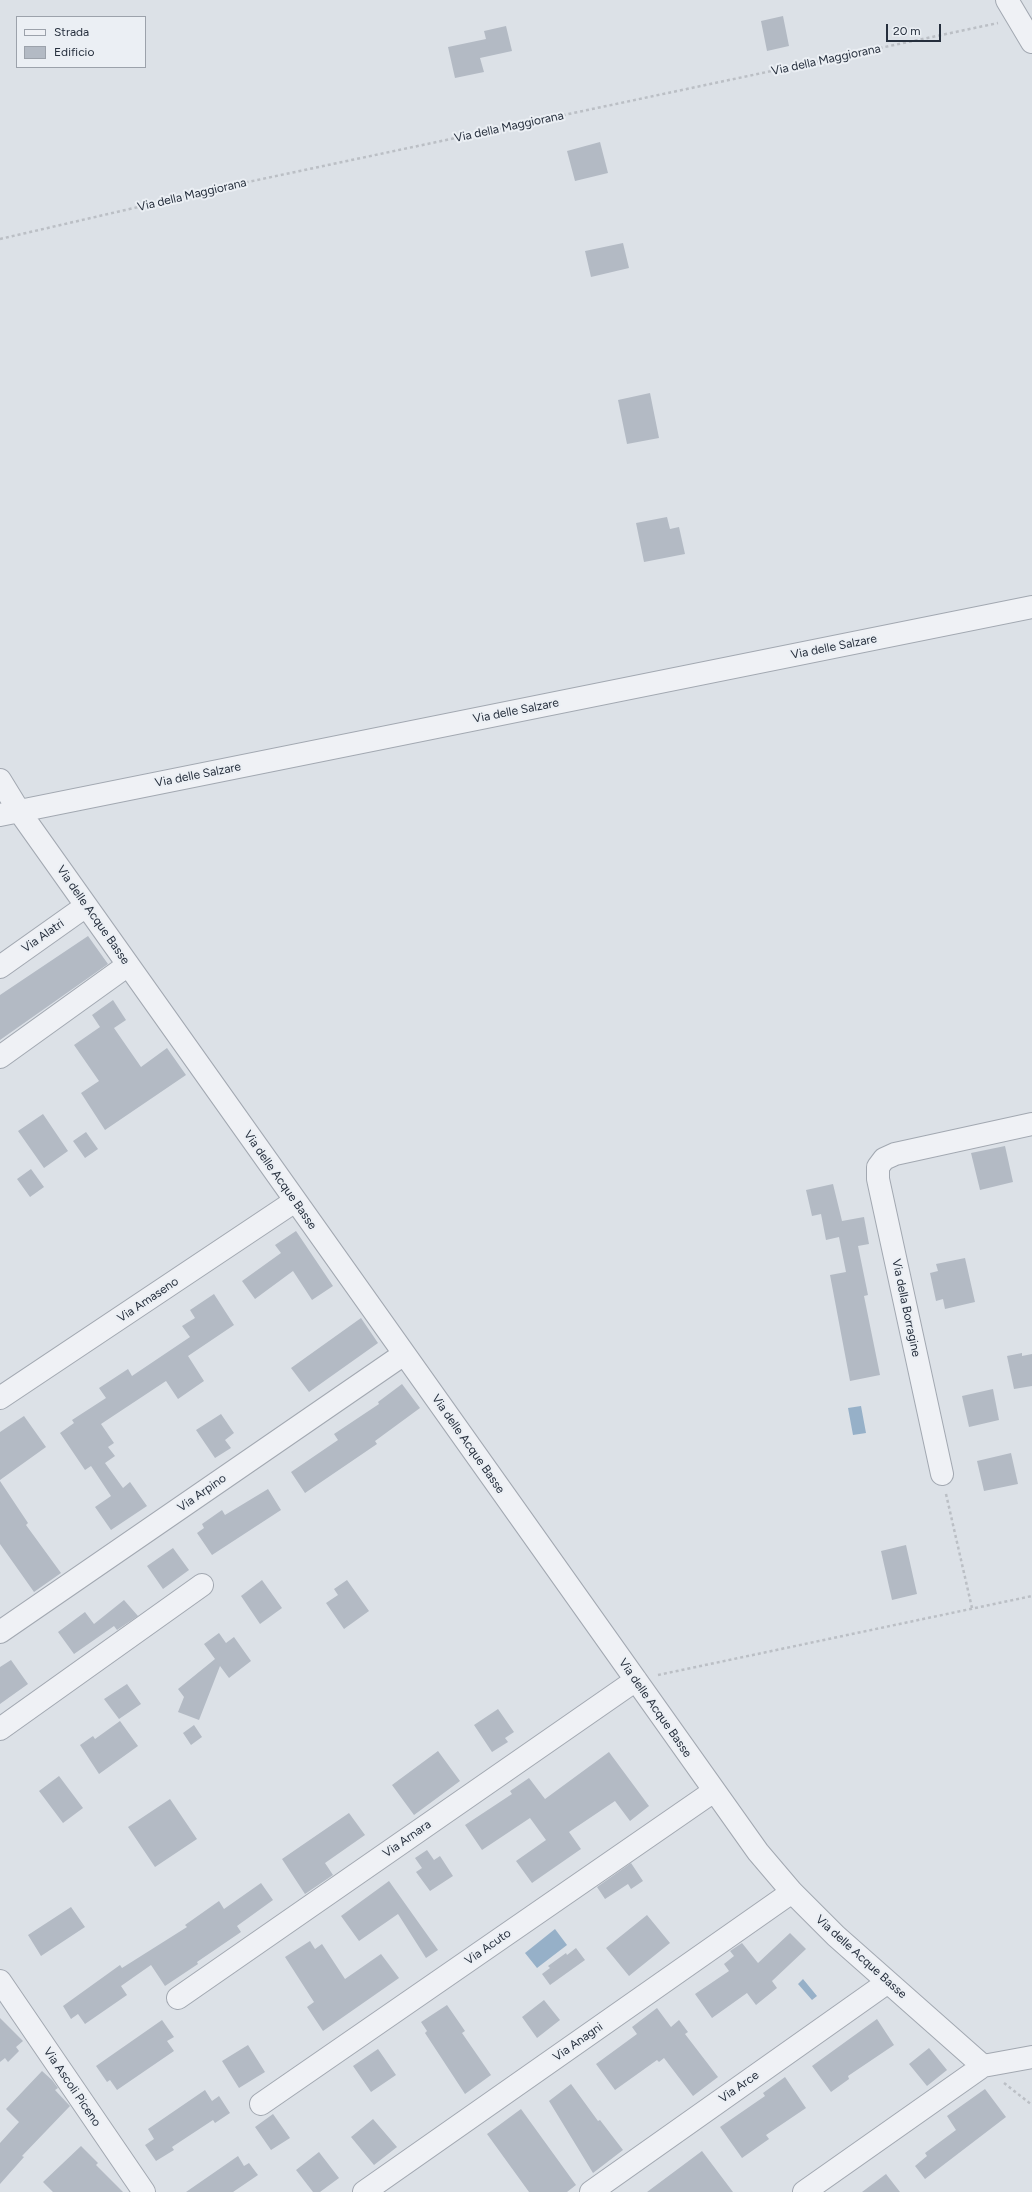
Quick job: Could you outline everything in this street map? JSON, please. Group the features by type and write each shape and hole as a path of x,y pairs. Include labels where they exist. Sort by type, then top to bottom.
{"street":[{"path":"1007,0 1032,42"},
{"name":"Via delle Salzare","path":"9,813 1032,607"},
{"name":"Via delle Acque Basse","path":"0,780 9,813 86,906 758,1852 792,1892 888,1982 983,2066"},
{"name":"Via Alatri","path":"0,967 86,906"},
{"path":"0,1057 128,965"},
{"name":"Via della Borragine","path":"942,1474 878,1179 878,1167 884,1159 895,1154 1032,1124"},
{"name":"Via Amaseno","path":"0,1398 295,1201"},
{"name":"Via Arpino","path":"0,1632 404,1354"},
{"path":"0,1729 202,1585"},
{"name":"Via Arnara","path":"178,1998 636,1680"},
{"name":"Via Acuto","path":"261,2104 714,1791"},
{"name":"Via Anagni","path":"364,2192 792,1892"},
{"name":"Via Ascoli Piceno","path":"0,1981 144,2192"},
{"name":"Via Arce","path":"591,2192 888,1982"},
{"path":"804,2192 983,2066 1032,2057"}],"path":[{"name":"Via della Maggiorana","path":"0,239 230,186 1018,19"},
{"path":"942,1474 972,1608"},
{"path":"636,1680 1032,1596"},
{"path":"983,2066 1032,2105"}],"water":[{"path":"861,1406 866,1433 853,1435 848,1408"},
{"path":"555,1929 567,1945 537,1968 525,1953"},
{"path":"803,1979 817,1996 812,2000 798,1984"}],"building":[{"path":"783,16 789,46 767,51 761,21"},
{"path":"506,26 512,51 480,58 484,72 455,78 448,47 486,39 484,31"},
{"path":"600,142 608,173 575,181 567,151"},
{"path":"623,243 629,268 591,277 585,251"},
{"path":"650,393 659,438 627,444 618,400"},
{"path":"667,517 670,529 679,527 685,554 644,562 636,523"},
{"path":"88,936 108,964 0,1040 0,995"},
{"path":"113,1000 126,1020 114,1028 141,1067 167,1048 186,1075 105,1130 81,1093 99,1081 74,1045 100,1027 92,1015"},
{"path":"43,1114 68,1151 44,1168 18,1131"},
{"path":"86,1132 98,1149 85,1158 73,1141"},
{"path":"1005,1146 1013,1182 980,1190 971,1153"},
{"path":"31,1169 44,1187 30,1197 17,1179"},
{"path":"833,1184 842,1221 864,1217 869,1244 858,1246 868,1295 864,1296 880,1375 850,1381 830,1275 846,1272 839,1237 826,1240 821,1214 812,1216 806,1190"},
{"path":"296,1231 333,1286 312,1300 293,1271 255,1299 242,1281 281,1253 275,1245"},
{"path":"965,1258 975,1302 945,1309 943,1299 936,1301 930,1273 938,1271 936,1264"},
{"path":"214,1294 234,1325 188,1356 204,1381 178,1399 166,1381 101,1424 114,1443 108,1447 115,1456 105,1463 123,1488 130,1482 147,1506 111,1530 95,1507 111,1496 91,1466 85,1470 60,1433 74,1423 72,1420 106,1398 99,1388 128,1369 132,1376 190,1337 182,1326 195,1318 190,1310"},
{"path":"361,1318 378,1343 309,1392 291,1368"},
{"path":"1022,1353 1022,1356 1032,1354 1032,1386 1014,1389 1007,1356"},
{"path":"402,1384 420,1408 375,1441 377,1444 305,1493 291,1472 338,1440 334,1434 379,1404 378,1402"},
{"path":"993,1389 999,1420 969,1427 962,1396"},
{"path":"221,1414 234,1433 225,1440 231,1448 215,1458 196,1430"},
{"path":"24,1416 46,1447 0,1480 0,1432"},
{"path":"1011,1453 1018,1484 984,1491 977,1461"},
{"path":"0,1481 28,1523 26,1525 61,1573 34,1592 0,1544"},
{"path":"268,1489 281,1510 212,1555 197,1533 204,1528 202,1524 222,1510 225,1515"},
{"path":"906,1545 917,1594 892,1600 881,1551"},
{"path":"173,1548 189,1570 163,1589 147,1566"},
{"path":"262,1580 282,1608 260,1624 241,1596"},
{"path":"347,1580 369,1611 344,1629 326,1603 338,1595 334,1589"},
{"path":"124,1600 138,1616 117,1630 114,1626 74,1654 58,1632 85,1612 94,1624"},
{"path":"219,1633 226,1643 234,1637 251,1661 229,1678 220,1666 199,1720 178,1712 184,1697 178,1689 215,1659 204,1644"},
{"path":"11,1660 28,1684 0,1704 0,1667"},
{"path":"127,1684 141,1704 119,1719 104,1699"},
{"path":"498,1709 514,1732 505,1738 508,1742 492,1752 474,1725"},
{"path":"120,1721 138,1746 99,1774 80,1745 93,1736 95,1739"},
{"path":"194,1725 202,1737 191,1745 183,1733"},
{"path":"438,1751 460,1781 414,1815 392,1785"},
{"path":"609,1752 649,1806 630,1821 615,1801 569,1832 581,1849 532,1883 516,1861 546,1840 530,1818 482,1850 465,1825 512,1794 510,1791 529,1778 545,1799"},
{"path":"59,1776 83,1808 63,1823 39,1791"},
{"path":"170,1799 197,1839 155,1867 128,1827"},
{"path":"349,1813 365,1835 325,1863 333,1875 305,1894 282,1859"},
{"path":"427,1850 434,1860 440,1856 453,1876 430,1891 416,1872 422,1868 415,1858"},
{"path":"631,1863 643,1881 631,1889 628,1884 605,1899 597,1887"},
{"path":"389,1881 438,1950 426,1958 398,1914 359,1941 341,1916"},
{"path":"261,1883 273,1900 237,1926 241,1932 197,1962 198,1964 165,1986 151,1965 121,1986 127,1995 85,2024 78,2014 71,2019 63,2006 120,1965 122,1968 187,1927 185,1925 219,1901 224,1909"},
{"path":"71,1907 85,1927 41,1956 28,1935"},
{"path":"647,1915 670,1943 629,1976 606,1948"},
{"path":"790,1933 806,1949 772,1981 777,1988 756,2005 747,1993 712,2018 695,1994 729,1971 724,1964 734,1956 730,1951 742,1943 758,1963"},
{"path":"310,1941 315,1949 322,1944 345,1979 381,1954 399,1978 323,2031 307,2007 314,2002 285,1957"},
{"path":"576,1948 585,1960 550,1985 542,1974 550,1968 548,1966 566,1953 567,1955"},
{"path":"544,2000 560,2020 537,2038 522,2017"},
{"path":"447,2005 465,2031 462,2033 491,2075 465,2094 425,2033 427,2031 421,2022"},
{"path":"657,2008 671,2027 679,2020 688,2032 685,2034 718,2077 693,2096 664,2058 659,2062 657,2060 615,2090 596,2064 637,2034 632,2027"},
{"path":"0,2018 23,2041 16,2047 19,2051 8,2062 5,2058 0,2062"},
{"path":"877,2019 894,2045 848,2076 849,2079 831,2092 812,2066"},
{"path":"162,2020 174,2037 167,2041 174,2051 117,2090 110,2080 107,2082 96,2066"},
{"path":"248,2045 265,2072 239,2088 222,2061"},
{"path":"929,2048 947,2070 927,2086 909,2064"},
{"path":"378,2049 396,2075 371,2092 353,2066"},
{"path":"42,2071 52,2080 58,2088 55,2090 70,2106 22,2156 24,2157 0,2184 0,2143 19,2122 6,2109"},
{"path":"785,2077 806,2108 766,2135 769,2139 742,2158 720,2127 765,2096 763,2093"},
{"path":"571,2084 598,2121 600,2120 623,2150 593,2173 549,2101"},
{"path":"985,2089 1006,2117 925,2179 915,2166 927,2156 925,2153 956,2130 947,2116"},
{"path":"205,2090 212,2101 219,2096 230,2113 215,2123 213,2120 172,2147 174,2150 156,2161 145,2145 154,2139 148,2129"},
{"path":"521,2109 576,2185 567,2192 529,2192 487,2134"},
{"path":"273,2114 290,2138 271,2150 255,2127"},
{"path":"373,2119 397,2147 374,2165 351,2137"},
{"path":"81,2146 98,2163 96,2165 123,2192 53,2192 43,2182"},
{"path":"702,2151 733,2192 647,2192"},
{"path":"319,2152 339,2178 320,2192 313,2192 296,2170"},
{"path":"238,2156 244,2166 249,2163 258,2175 233,2192 186,2192"},
{"path":"886,2174 900,2192 862,2192"}]}
